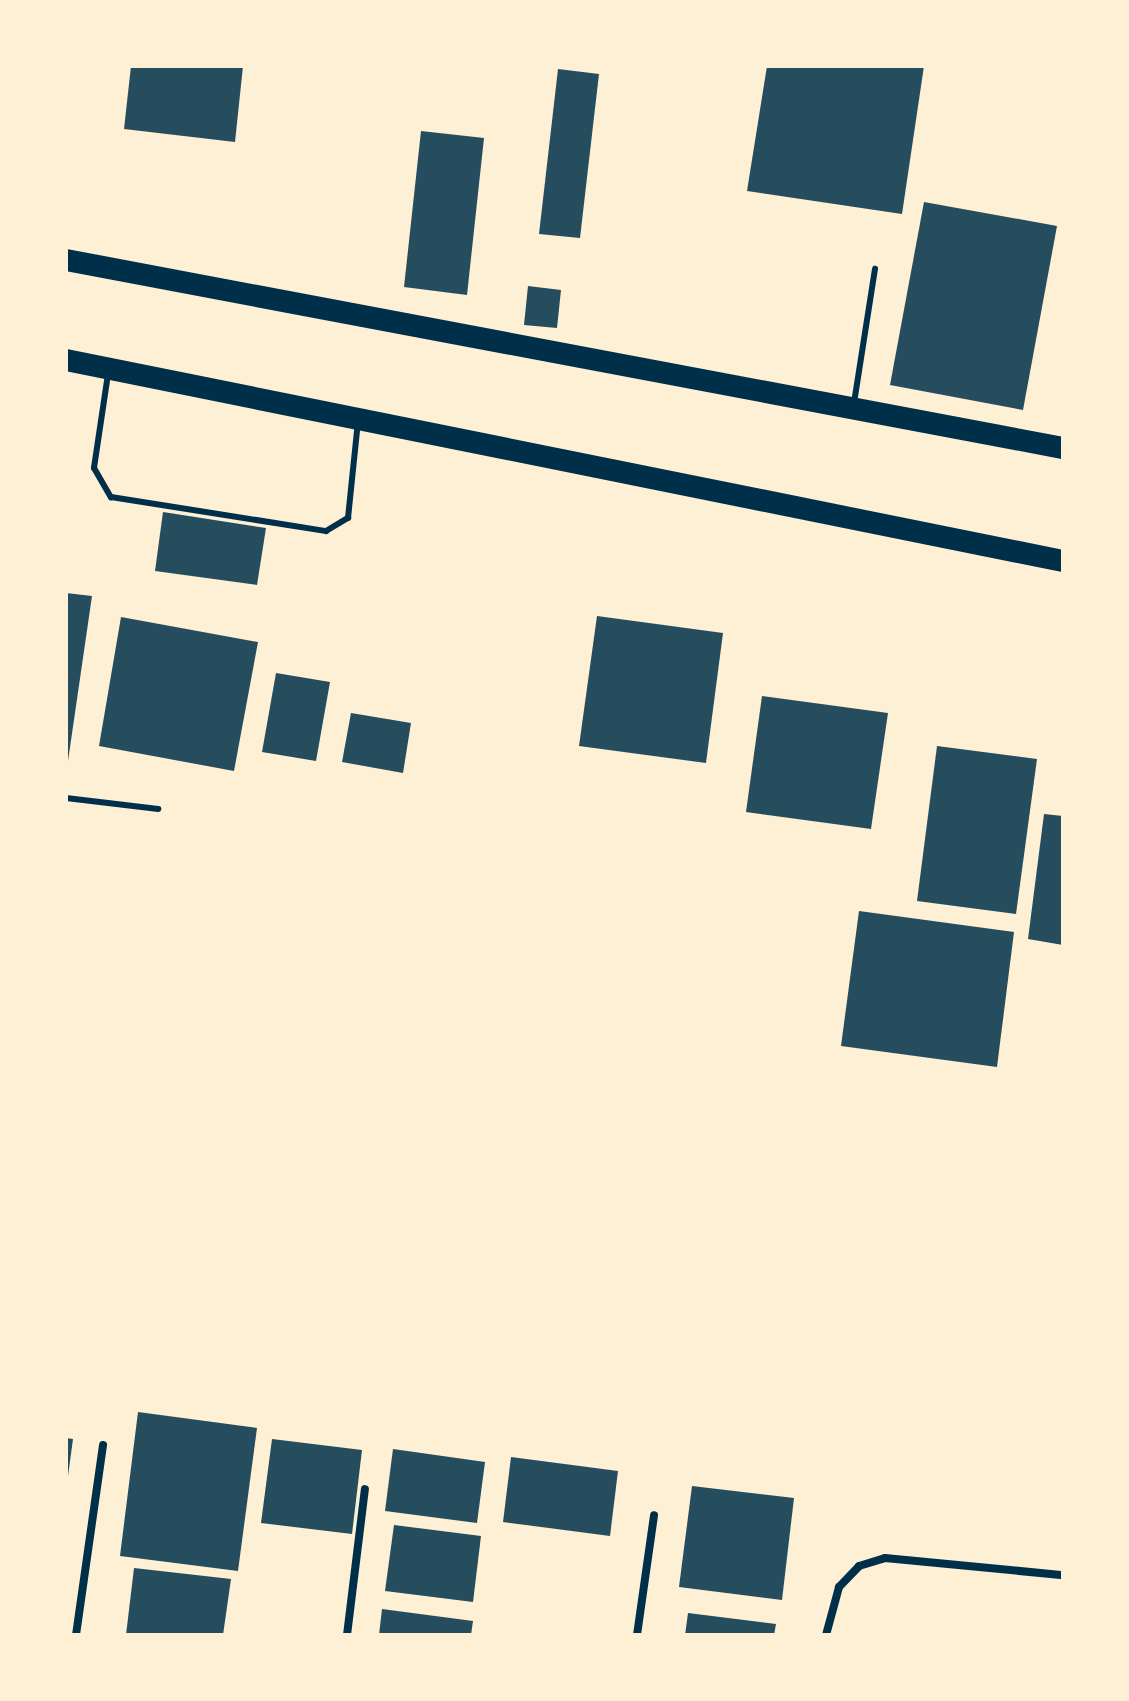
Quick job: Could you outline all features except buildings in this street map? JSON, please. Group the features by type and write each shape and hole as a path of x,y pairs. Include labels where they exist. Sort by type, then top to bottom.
{"highway":[{"path":"66,260 1063,448"},
{"path":"66,360 1063,561"}],"street":[{"path":"76,1635 103,1445"},
{"path":"347,1635 365,1489"},
{"path":"637,1635 654,1515"},
{"path":"826,1635 839,1587 859,1566 885,1558 1063,1575"}],"lane":[{"path":"853,410 875,269"},
{"path":"108,368 94,468 111,497 326,531 348,518 358,418"},
{"path":"66,798 158,809"}]}
